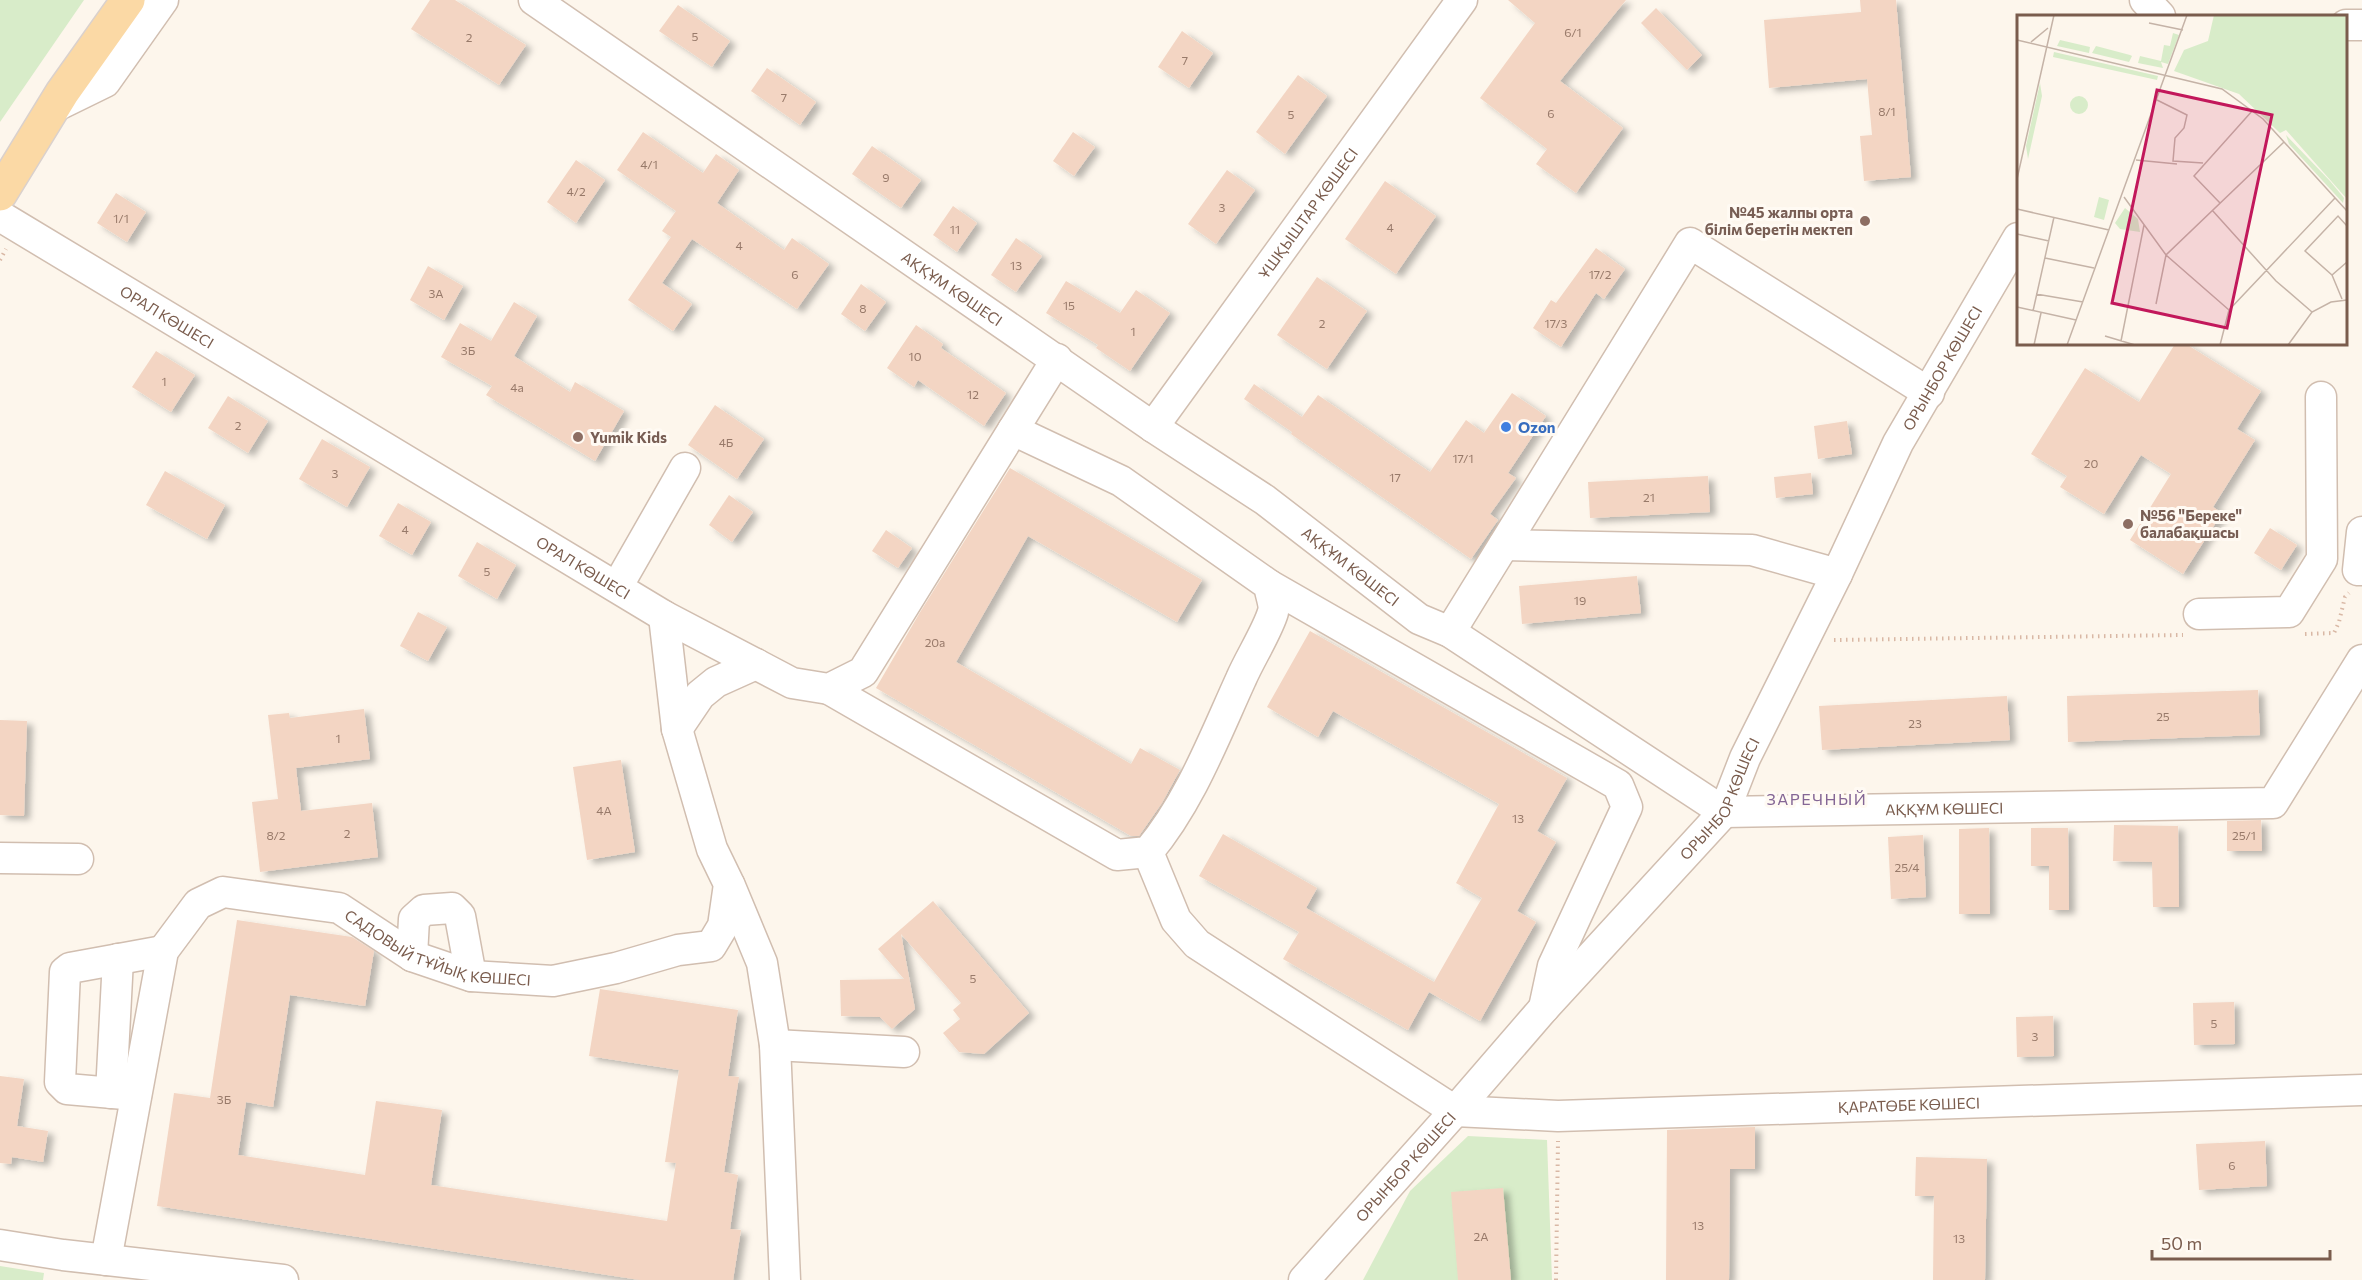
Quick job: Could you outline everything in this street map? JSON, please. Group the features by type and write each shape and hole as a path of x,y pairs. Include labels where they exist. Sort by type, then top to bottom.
{"main road":[{"path":"0,194 54,107 128,0"}],"street":[{"path":"54,107 105,82 163,0"},
{"name":"АҚҚҰМ КӨШЕСІ","path":"534,0 1153,427 1264,500 1419,619 1450,632 1724,812 2273,803 2362,660"},
{"name":"ҰШҚЫШТАР КӨШЕСІ","path":"1153,427 1462,0"},
{"path":"2145,0 2159,15"},
{"name":"ОРАЛ КӨШЕСІ","path":"0,216 664,616 792,683 829,689"},
{"name":"ОРЫНБОР КӨШЕСІ","path":"1304,1280 1544,1008 1724,812 1745,758 1837,574 1898,443 2017,241"},
{"path":"1450,632 1690,243 1929,393"},
{"path":"829,689 863,672 1056,359"},
{"path":"2195,625 2289,612 2322,559 2321,397"},
{"path":"1013,430 1121,481 1269,585 1617,785 1627,807 1553,966 1544,1008"},
{"path":"617,587 685,468"},
{"path":"2358,581 2362,532"},
{"path":"1504,545 1752,550 1837,574"},
{"path":"829,689 1117,855 1148,852 1162,836 1221,726 1273,611 1269,585"},
{"path":"664,616 677,729 712,849 762,963 775,1045 785,1280"},
{"path":"677,729 700,695 716,682 756,664"},
{"path":"1617,785 1637,755"},
{"path":"1148,852 1176,920 1197,944 1455,1111"},
{"path":"0,858 78,859"},
{"name":"САДОВЫЙ ТҰЙЫҚ КӨШЕСІ","path":"106,1260 123,1094 163,951 198,904 224,892 339,908 412,956 471,976 553,981 616,968 678,950 711,946 723,926 729,884"},
{"path":"412,956 414,919 424,910 452,908 459,916 471,976"},
{"path":"118,959 123,1094 68,1089 60,1082 65,972 70,968 118,959 163,951"},
{"path":"775,1045 904,1052"},
{"name":"ҚАРАТӨБЕ КӨШЕСІ","path":"1455,1111 1558,1116 2362,1090"},
{"path":"0,1245 62,1268 106,1260 283,1280"}],"path":[{"path":"2298,634 2334,633 2345,597 2358,581"},
{"path":"1831,640 2195,625"},
{"path":"1556,1280 1558,1116"}],"green space":[{"path":"0,0 84,0 0,122"},
{"path":"1468,1136 1547,1140 1552,1280 1363,1280 1410,1191"},
{"path":"0,1266 44,1273 43,1280 0,1280"}],"building":[{"path":"430,0 455,0 526,45 499,85 411,29"},
{"path":"1508,0 1626,0 1560,81 1623,128 1576,193 1536,164 1547,149 1480,98 1535,23"},
{"path":"1860,0 1896,0 1911,177 1864,181 1860,136 1872,135 1867,79 1769,88 1764,20 1861,12"},
{"path":"678,5 730,41 712,67 659,31"},
{"path":"1656,8 1702,55 1687,70 1641,23"},
{"path":"1182,31 1213,53 1189,88 1158,67"},
{"path":"767,68 816,102 800,125 751,91"},
{"path":"1298,75 1327,96 1285,154 1256,132"},
{"path":"643,132 703,173 716,154 739,170 717,203 784,250 792,238 829,264 797,309 692,239 662,283 692,304 673,331 628,300 671,237 662,231 676,211 617,170"},
{"path":"1073,132 1095,147 1074,176 1053,161"},
{"path":"872,146 921,180 901,208 852,174"},
{"path":"576,160 605,180 576,223 547,202"},
{"path":"1227,170 1255,190 1216,244 1188,224"},
{"path":"1385,181 1436,216 1396,274 1345,239"},
{"path":"116,193 146,212 127,242 97,223"},
{"path":"953,206 977,223 957,252 933,235"},
{"path":"1016,238 1042,256 1016,292 991,275"},
{"path":"1596,248 1625,269 1604,299 1596,293 1561,347 1533,328 1551,300 1556,303"},
{"path":"428,266 463,286 444,320 410,300"},
{"path":"1317,277 1367,311 1327,369 1277,335"},
{"path":"1066,281 1120,313 1136,290 1170,313 1130,371 1096,348 1098,345 1046,313"},
{"path":"861,284 886,302 865,331 841,314"},
{"path":"514,302 537,316 514,356 570,392 575,382 624,411 595,461 486,395 492,386 441,357 460,323 491,341"},
{"path":"916,325 943,344 941,348 1006,393 984,426 918,380 914,387 887,368"},
{"path":"2174,345 2188,345 2261,391 2237,429 2255,440 2213,507 2222,513 2183,574 2130,540 2171,474 2141,455 2104,514 2060,487 2067,476 2031,454 2085,368 2139,402"},
{"path":"156,351 195,375 171,412 132,387"},
{"path":"1254,384 1302,417 1318,395 1430,472 1466,420 1484,433 1512,393 1546,416 1508,473 1516,478 1490,514 1498,520 1471,559 1244,399"},
{"path":"228,396 268,421 248,453 208,428"},
{"path":"715,405 764,439 737,479 688,445"},
{"path":"1847,421 1852,454 1818,459 1814,426"},
{"path":"322,439 370,467 347,507 299,479"},
{"path":"1010,468 1202,580 1177,622 1028,536 956,662 1131,764 1140,748 1180,770 1162,803 1139,836 1131,836 876,688"},
{"path":"165,471 225,505 207,539 146,505"},
{"path":"1811,473 1813,494 1776,498 1774,477"},
{"path":"1708,476 1710,512 1590,518 1588,482"},
{"path":"729,495 753,512 732,542 709,525"},
{"path":"398,503 431,522 412,555 379,536"},
{"path":"2270,528 2297,545 2281,570 2254,553"},
{"path":"886,530 912,548 898,568 872,551"},
{"path":"477,542 516,565 497,599 458,576"},
{"path":"1637,576 1641,613 1522,624 1519,586"},
{"path":"418,612 447,627 428,661 400,646"},
{"path":"1310,631 1567,778 1537,831 1556,842 1517,911 1536,922 1480,1021 1429,992 1408,1030 1283,959 1299,932 1199,876 1223,834 1317,888 1306,908 1434,982 1482,898 1456,883 1499,804 1333,711 1318,737 1267,707"},
{"path":"2258,690 2260,735 2068,742 2067,696"},
{"path":"2007,696 2010,740 1822,750 1819,706"},
{"path":"364,709 370,759 296,768 301,811 372,803 378,857 260,872 252,802 278,799 268,715 289,713 290,718"},
{"path":"0,720 27,721 24,816 0,815"},
{"path":"621,760 635,852 587,860 573,767"},
{"path":"2261,820 2262,851 2227,851 2227,821"},
{"path":"2114,825 2178,826 2179,907 2153,907 2152,862 2113,861"},
{"path":"1989,828 1990,914 1959,914 1959,829"},
{"path":"2031,828 2068,828 2069,910 2049,910 2049,866 2031,866"},
{"path":"1923,835 1926,897 1891,899 1888,837"},
{"path":"933,901 1029,1013 984,1054 959,1052 943,1033 960,1019 953,1010 961,1003 901,934 915,1009 892,1029 880,1017 841,1016 840,980 904,979 878,949"},
{"path":"237,920 352,937 374,951 365,1006 290,995 273,1107 246,1102 238,1155 365,1175 376,1101 442,1110 431,1185 667,1221 676,1163 665,1162 679,1070 589,1056 600,989 738,1010 728,1076 739,1077 724,1172 738,1175 730,1229 741,1230 733,1280 640,1280 157,1206 174,1093 210,1098"},
{"path":"2234,1002 2235,1044 2194,1045 2193,1003"},
{"path":"2053,1016 2054,1056 2017,1057 2016,1017"},
{"path":"0,1076 24,1079 17,1126 48,1131 43,1162 12,1157 11,1164 0,1163"},
{"path":"1755,1127 1755,1169 1730,1169 1729,1280 1666,1280 1667,1130"},
{"path":"2265,1141 2267,1186 2199,1190 2196,1144"},
{"path":"1916,1157 1987,1159 1985,1280 1933,1280 1934,1196 1915,1196"},
{"path":"1503,1188 1511,1280 1458,1280 1451,1192"}],"place":[{"name":"№45 жалпы орта білім беретін мектеп","path":"1865,221"},
{"name":"Ozon","path":"1506,427"},
{"name":"Yumik Kids","path":"578,437"},
{"name":"№56 \"Береке\" балабақшасы","path":"2128,524"}],"district":[{"name":"ЗАРЕЧНЫЙ","path":"1817,798"}]}
